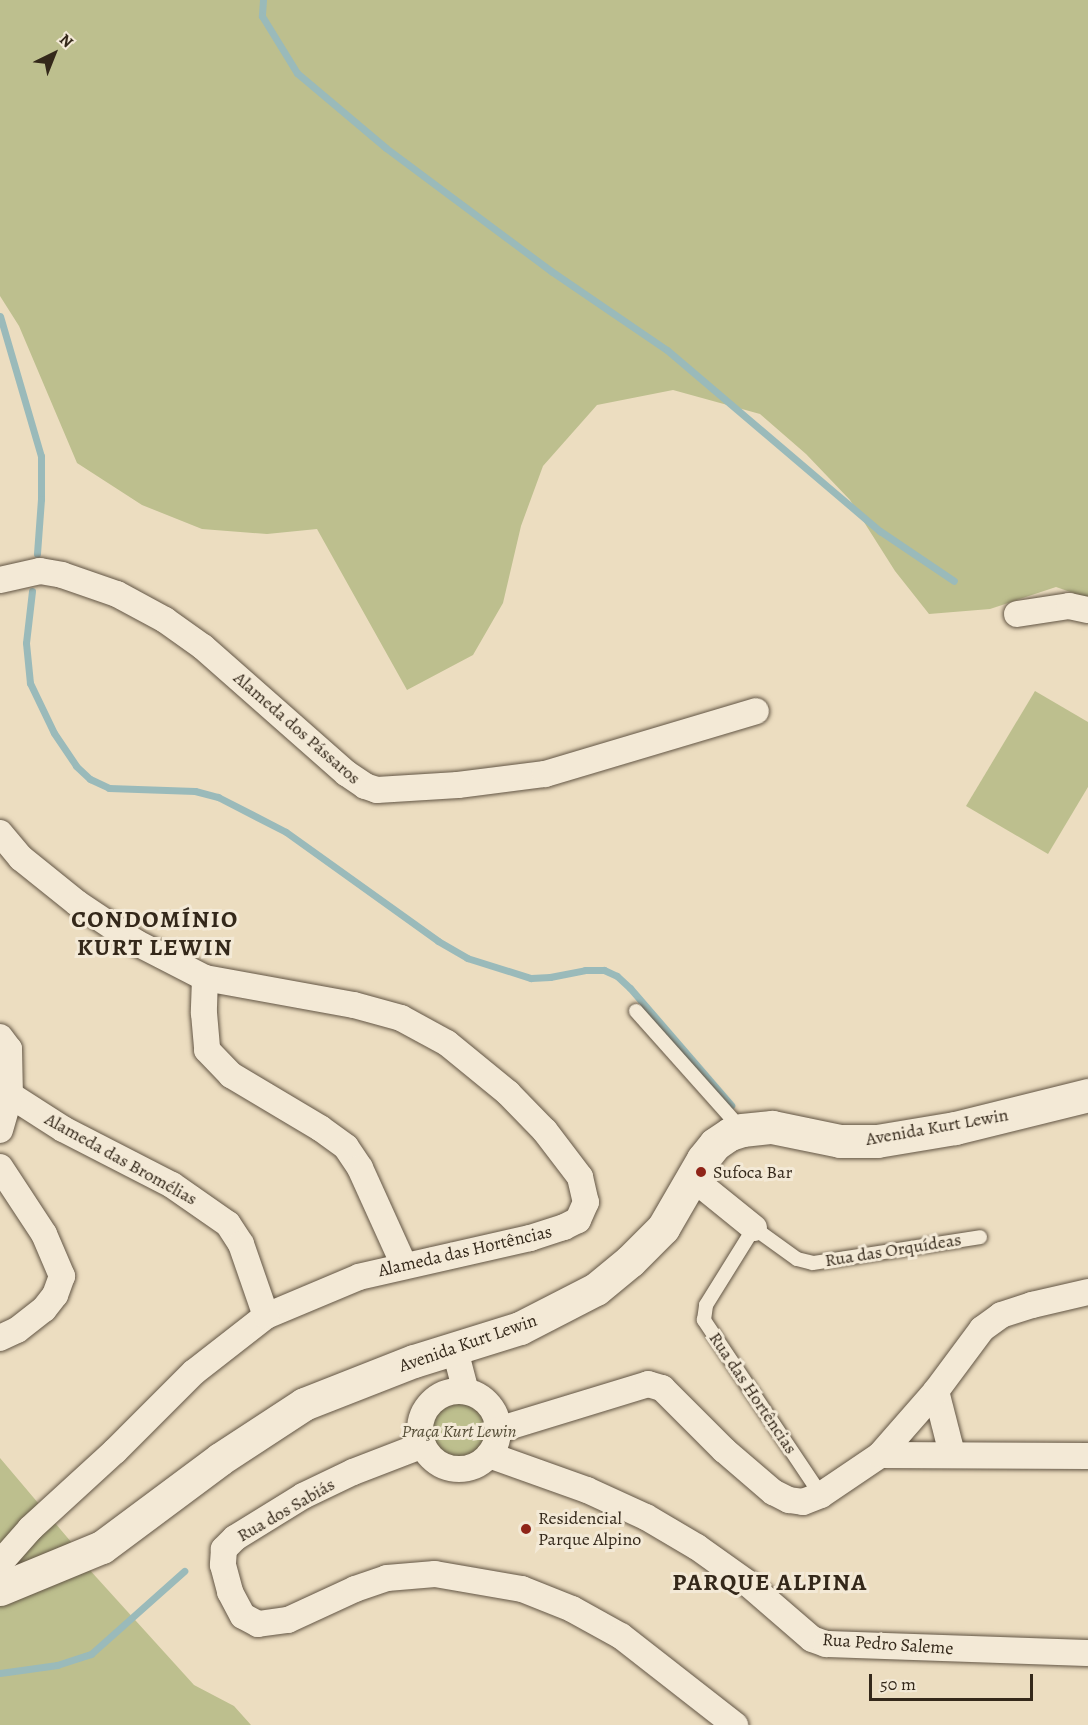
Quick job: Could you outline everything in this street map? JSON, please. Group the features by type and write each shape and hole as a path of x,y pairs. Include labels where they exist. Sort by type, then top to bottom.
{"main road":[{"name":"Avenida Kurt Lewin","path":"0,1589 102,1547 220,1459 304,1404 414,1361 520,1328 596,1289 630,1261 663,1228 691,1177 715,1144 742,1130 772,1127 840,1141 877,1141 955,1128 1088,1095"}],"street":[{"name":"Alameda dos Pássaros","path":"0,580 39,572 62,575 117,594 165,620 203,647 346,773 365,786 377,790 458,785 545,774 756,711"},
{"path":"1017,614 1069,606 1088,610"},
{"name":"Alameda das Hortências","path":"0,832 21,858 77,903 137,943 205,978 354,1005 401,1018 447,1043 508,1093 545,1131 580,1177 586,1202 578,1220 564,1227 531,1238 359,1276 266,1316 194,1372 115,1451 30,1529 0,1563"},
{"path":"205,978 204,1013 207,1050 231,1076 320,1128 346,1147 360,1168 405,1265"},
{"path":"0,1037 9,1049 10,1095 0,1130"},
{"name":"Alameda das Bromélias","path":"10,1095 63,1129 172,1185 228,1224 241,1244 266,1316"},
{"path":"0,1167 44,1234 62,1276 55,1295 44,1309 8,1334"},
{"name":"Rua das Orquídeas","path":"691,1177 754,1228"},
{"path":"498,1430 648,1384 662,1388 724,1450 772,1492 789,1500 803,1502 821,1496 880,1455 936,1391 968,1344 982,1329 1001,1315 1088,1292"},
{"path":"454,1350 466,1392"},
{"path":"936,1391 952,1455"},
{"path":"454,1392 466,1392 489,1406 498,1430 496,1443 489,1455 471,1468 459,1470 437,1463 423,1445 421,1422 432,1401 454,1392"},
{"name":"Rua dos Sabiás","path":"423,1445 303,1496 235,1538 224,1549 222,1565 230,1592 243,1616 258,1624 288,1620 355,1588 387,1578 435,1574 522,1589 572,1609 621,1636 735,1725"},
{"name":"Rua Pedro Saleme","path":"489,1455 587,1490 646,1517 697,1547 746,1582 812,1639 826,1644 1088,1653"},
{"path":"880,1455 1088,1456"}],"lane":[{"path":"636,1011 742,1130"},
{"name":"Rua das Orquídeas","path":"754,1228 797,1259 813,1263 980,1237"},
{"name":"Rua das Hortências","path":"754,1228 706,1305 704,1320 821,1496"}],"green space":[{"path":"0,0 1088,0 1088,598 1056,587 990,609 929,614 895,571 850,500 806,454 760,414 673,390 597,405 543,466 521,526 503,603 473,655 407,690 317,529 267,534 202,529 142,505 77,463 19,326 0,296"},
{"path":"1035,691 1088,722 1088,787 1048,854 966,806"},
{"name":"Praça Kurt Lewin","path":"459,1399 471,1401 482,1408 489,1419 491,1431 489,1443 482,1454 471,1461 459,1463 447,1461 436,1454 429,1443 427,1431 429,1419 436,1408 447,1401"},
{"path":"0,1458 72,1543 78,1557 194,1685 234,1706 251,1725 0,1725"}],"waterway":[{"path":"263,0 262,16 297,73 386,148 551,271 667,350 880,531 954,581"},
{"path":"0,316 41,456 37,554"},
{"path":"32,591 26,643 30,683 54,733 76,766 90,779 109,788 195,791 218,797 286,832 438,941 467,958 531,978 585,970 604,970 617,976 731,1105"},
{"path":"0,1673 57,1665 91,1654 184,1571"}],"place":[{"name":"Sufoca Bar","path":"701,1172"},
{"name":"Residencial Parque Alpino","path":"526,1529"}],"district":[{"name":"CONDOMÍNIO KURT LEWIN","path":"155,934"},
{"name":"PARQUE ALPINA","path":"770,1583"}]}
